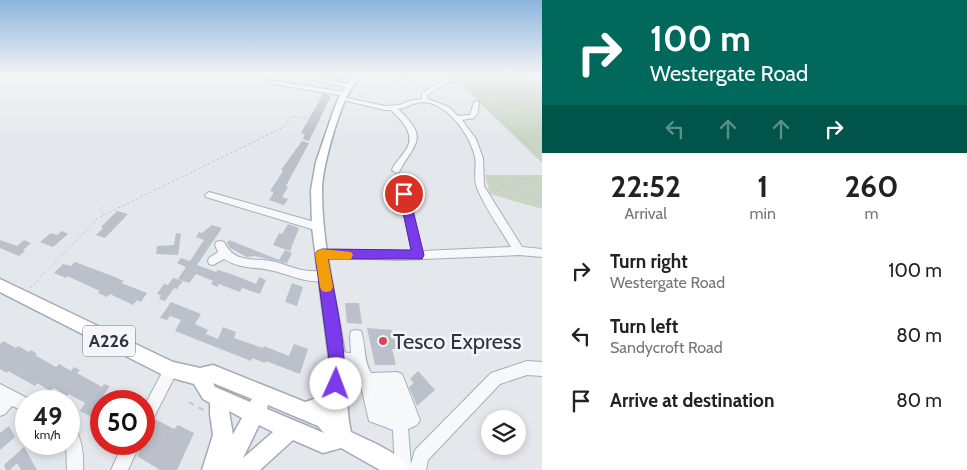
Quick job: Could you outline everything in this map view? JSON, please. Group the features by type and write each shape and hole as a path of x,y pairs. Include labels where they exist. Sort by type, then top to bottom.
{"main road":[{"path":"200,377 209,393 323,443 342,438 336,384 337,359 316,202 318,178 334,124 348,96"},
{"name":"A226","path":"0,285 171,370 200,377 213,374 325,419 342,438 371,452 399,470"},
{"path":"305,411 322,406 331,395 336,384"},
{"path":"226,470 264,395"},
{"path":"212,470 223,435 219,414 220,398"},
{"path":"245,470 291,429"}],"street":[{"path":"351,96 394,109 411,129 414,139 411,148 396,170"},
{"path":"424,96 425,100"},
{"path":"394,109 416,101 425,100 446,108 457,118 474,145 479,158 480,186 519,251"},
{"path":"457,118 472,118 480,102"},
{"path":"404,194 418,255"},
{"path":"209,196 318,227"},
{"path":"213,207 220,198"},
{"path":"213,261 222,249 238,262 274,266 304,276 325,276"},
{"path":"322,254 418,255 519,251 542,253"},
{"path":"356,336 362,371 379,379 397,379 412,420 394,423 374,416 379,379"},
{"path":"337,359 359,360"},
{"path":"418,470 421,456 496,378 527,368 542,369"},
{"path":"155,401 171,370"},
{"path":"0,409 5,394"},
{"path":"394,423 403,470"},
{"path":"75,470 76,455"},
{"path":"120,470 126,455"}],"path":[{"path":"476,96 480,102 542,158"},
{"path":"517,96 538,105 537,108 542,111"},
{"path":"538,105 542,99"},
{"path":"480,102 524,108 542,118"},
{"path":"534,112 542,111"},
{"path":"100,217 284,127 292,116 334,124"},
{"path":"512,186 521,179 542,177"},
{"path":"481,179 512,186 524,195 542,202"},
{"path":"23,296 104,213 101,210 105,206"}],"green space":[{"path":"473,96 542,96 542,163"},
{"path":"485,175 542,175 542,209 490,194"}],"building":[{"path":"322,96 331,96 309,141 303,139 305,134 301,133"},
{"path":"302,141 309,143 286,186 288,187 282,197 288,199 284,205 269,200 273,194 270,191 283,171 281,170"},
{"path":"117,211 128,214 105,238 96,235 103,228 101,227"},
{"path":"288,224 299,228 290,251 273,245 279,233 282,234"},
{"path":"212,225 222,228 197,265 216,272 218,270 234,275 256,284 259,277 266,280 260,294 242,288 240,292 219,284 217,287 211,284 213,281 196,274 189,283 178,279 186,267 177,263 181,258 190,261 204,240 196,237 199,232 202,233"},
{"path":"62,231 68,234 53,247 40,242 51,233 57,235"},
{"path":"176,233 181,234 178,255 156,254 157,246 174,245"},
{"path":"0,240 17,246 24,240 31,243 19,256 0,248"},
{"path":"229,240 279,260 285,250 292,253 287,263 289,264 255,256 247,257 230,248 227,243"},
{"path":"75,262 115,277 124,281 121,283 147,293 141,302 137,300 133,305 110,294 107,297 98,293 100,291 67,276 66,278 54,273 63,264 71,266"},
{"path":"173,278 183,281 177,289 174,288 165,301 159,299 161,295 157,294 164,284 168,285"},
{"path":"292,283 303,287 297,306 285,302"},
{"path":"171,302 201,314 195,324 208,330 206,334 218,339 223,327 236,332 234,338 263,348 264,346 289,356 294,344 308,349 300,374 266,361 265,363 252,358 251,361 175,331 181,320 170,316 167,320 160,318"},
{"path":"345,303 359,303 362,324 347,323"},
{"name":"Tesco Express","path":"367,328 392,330 397,349 392,349 396,365 375,365"},
{"path":"3,341 16,348 18,346 29,352 31,350 37,354 35,355 56,367 59,364 71,371 74,367 80,370 77,373 102,387 104,384 110,386 107,390 90,390 90,416 80,411 85,403 80,400 80,390 57,390 54,388 48,390 37,383 35,386 8,371 7,373 0,369 0,344"},
{"path":"418,371 435,390 417,406 409,387 414,383 410,379"},
{"path":"155,419 174,429 178,425 194,433 177,470 160,470 137,456 155,455"},
{"path":"9,426 15,437 0,450 0,433"},
{"path":"15,455 29,455 37,470 21,470 17,463 10,470 6,470 4,465"}],"slow traffic":[{"path":"326,287 322,254 347,255"}],"place":[{"name":"Tesco Express","path":"383,341"}],"route":[{"path":"336,384 337,359 322,254 418,255 404,194"}]}
